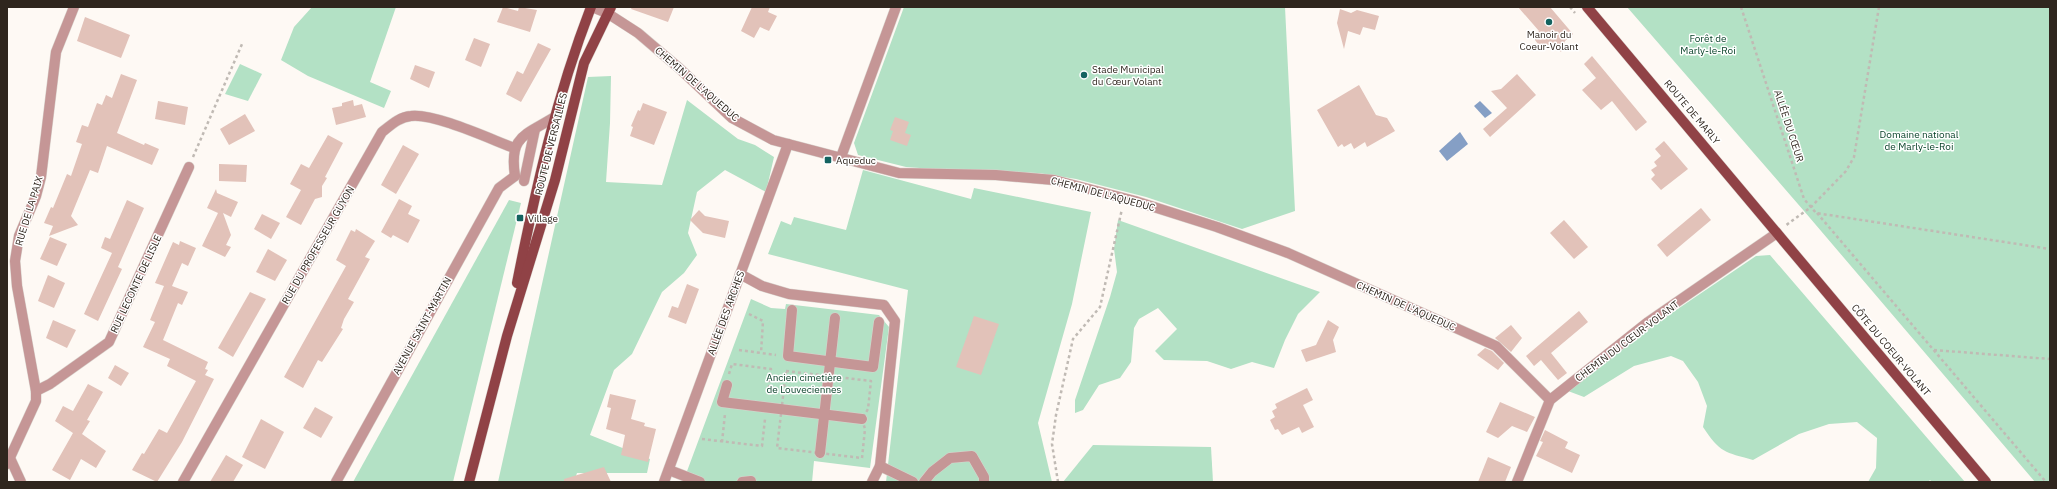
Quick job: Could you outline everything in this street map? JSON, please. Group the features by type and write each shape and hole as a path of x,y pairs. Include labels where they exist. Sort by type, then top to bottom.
{"main road":[{"name":"ROUTE DE VERSAILLES","path":"469,482 506,336 537,183 554,118 574,52 592,7"},
{"name":"ROUTE DE MARLY","path":"1587,7 1777,233"},
{"name":"ROUTE DE VERSAILLES","path":"506,336 555,180 584,63 609,10"},
{"path":"537,183 555,180"},
{"name":"CÔTE DU COEUR-VOLANT","path":"1777,233 1986,482"}],"street":[{"name":"RUE DE LA PAIX","path":"21,482 9,461 31,414 36,401 36,391 17,286 15,261 19,236 36,196 41,177 56,52 74,7"},
{"name":"CHEMIN DE L'AQUEDUC","path":"592,7 609,10 679,68 732,118 773,140 899,173 996,175 1054,180 1125,198 1217,227 1288,253 1496,346 1550,400"},
{"path":"840,157 896,7"},
{"name":"RUE DU PROFESSEUR GUYON","path":"183,482 382,132 396,120 411,116 432,117 514,148"},
{"path":"519,179 514,148 523,136 554,118"},
{"path":"519,179 535,129"},
{"name":"ALLÉE DES ARCHES","path":"664,482 788,144"},
{"name":"RUE LECONTE DE LISLE","path":"36,391 50,384 109,342 189,167"},
{"path":"519,179 537,183"},
{"name":"AVENUE SAINT-MARTIN","path":"336,482 499,188 519,179"},
{"name":"CHEMIN DU CŒUR-VOLANT","path":"1517,482 1550,400 1648,322 1777,233"},
{"path":"740,274 762,286 789,294 884,305 894,321 880,466 872,482"},
{"path":"792,310 788,356 830,362 873,367 879,322"},
{"path":"820,453 835,318"},
{"path":"727,385 722,402 862,419"},
{"path":"924,482 932,472 950,458 972,456 984,477 984,482"},
{"path":"880,466 913,482"},
{"path":"669,470 700,482"}],"path":[{"name":"ALLÉE DU CŒUR","path":"1741,7 1804,199 2046,482"},
{"path":"1777,233 1811,207 1846,171 1854,157 1879,7"},
{"path":"189,167 242,44"},
{"path":"1058,482 1052,444 1056,415 1070,354 1074,339 1100,307 1125,198"},
{"path":"1816,212 2050,249"},
{"path":"749,314 764,321 761,353"},
{"path":"739,350 788,356"},
{"path":"1934,350 2050,359"},
{"path":"722,442 726,403"}],"green space":[{"path":"312,7 396,7 370,82 391,91 384,108 308,76 281,60 294,27"},
{"name":"Stade Municipal du Cœur Volant","path":"904,7 1285,7 1295,211 1242,229 1146,197 1076,179 1038,173 906,167 858,155 854,143"},
{"name":"Domaine national de Marly-le-Roi","path":"1627,7 2050,7 2050,482 2035,482 1804,211"},
{"path":"240,64 262,74 248,101 225,94"},
{"path":"611,76 610,123 606,182 662,185 687,100 738,139 755,145 774,157 766,192 725,170 697,192 688,233 697,255 684,273 662,292 632,354 614,370 590,435 650,459 647,473 577,473 574,482 498,482 588,77"},
{"path":"863,170 971,199 974,188 1091,212 1072,304 1038,423 1052,482 886,482 908,290 768,254 781,221 791,225 794,217 846,230"},
{"path":"509,200 521,203 453,482 353,482"},
{"path":"1118,220 1320,292 1298,314 1285,340 1274,368 1252,362 1231,369 1207,361 1164,360 1155,351 1177,329 1158,308 1139,319 1134,328 1131,362 1120,378 1099,385 1083,410 1075,413 1075,400 1117,272 1114,249"},
{"path":"1770,255 1965,482 1932,482 1930,480 1928,482 1868,482 1876,468 1877,438 1857,422 1829,424 1799,434 1753,460 1729,453 1714,442 1703,427 1707,406 1698,382 1683,361 1671,356 1634,366 1584,397 1568,391 1654,325 1756,256"},
{"name":"Ancien cimetière de Louveciennes","path":"751,299 771,308 785,309 786,304 879,315 889,327 870,468 814,461 812,482 683,482"},
{"path":"1093,445 1211,447 1213,482 1063,482"}],"water":[{"path":"1480,101 1492,113 1485,118 1474,106"},
{"path":"1460,132 1468,144 1447,161 1439,151"}],"building":[{"path":"503,7 518,11 519,7 537,10 530,32 497,22"},
{"path":"632,7 674,7 668,22 631,9"},
{"path":"752,7 770,7 768,12 777,16 769,31 760,27 754,38 741,31"},
{"name":"Manoir du Coeur-Volant","path":"1518,7 1550,7 1573,34 1565,41 1561,52 1552,42 1548,45 1538,44 1535,40 1536,34 1539,31"},
{"path":"1340,9 1351,13 1357,10 1379,16 1375,30 1363,27 1360,35 1348,31 1344,49 1337,23"},
{"path":"85,17 130,35 121,58 77,41"},
{"path":"474,38 490,44 481,67 465,60"},
{"path":"538,43 551,49 521,102 506,94 517,71 523,74"},
{"path":"1592,56 1647,122 1636,131 1612,101 1601,110 1582,90 1596,78 1584,64"},
{"path":"415,65 435,72 429,88 410,79"},
{"path":"121,74 137,80 117,133 144,145 145,143 159,149 152,165 107,146 98,173 90,170 71,216 78,225 49,236 53,226 44,223 51,207 53,208 67,174 71,176 82,144 76,142 82,125 88,127 97,103 102,105 106,95 112,98"},
{"path":"1517,74 1536,95 1490,137 1483,129 1507,108 1491,91 1501,89"},
{"path":"1359,85 1376,115 1387,118 1395,131 1367,147 1365,142 1354,149 1351,143 1344,147 1342,144 1338,147 1317,110"},
{"path":"353,100 354,106 362,104 366,117 336,125 332,108 342,106 342,103"},
{"path":"158,101 188,107 185,125 155,119"},
{"path":"643,103 667,112 654,145 630,136 633,127 631,126"},
{"path":"245,114 255,131 229,145 220,129"},
{"path":"895,117 909,122 905,133 911,135 907,146 890,140 893,131 890,130"},
{"path":"328,135 343,143 325,177 327,178 322,186 322,197 315,199 301,225 286,217 301,190 290,184 301,164 309,168"},
{"path":"1664,141 1688,169 1661,190 1651,179 1655,175 1651,170 1657,166 1654,162 1661,156 1655,149"},
{"path":"403,145 419,154 396,194 381,185"},
{"path":"219,164 247,165 246,182 219,181"},
{"path":"216,189 217,193 238,202 231,217 223,213 231,235 226,245 231,247 225,257 202,246 218,213 207,208"},
{"path":"399,199 412,206 408,214 420,220 408,243 393,235 391,238 381,232"},
{"path":"127,200 144,208 118,267 122,269 98,321 84,314 112,253 101,248 105,237 110,239"},
{"path":"1701,208 1711,220 1667,257 1657,245"},
{"path":"699,210 705,216 729,221 725,238 703,233 690,220"},
{"path":"262,214 280,223 271,239 254,229"},
{"path":"1564,220 1588,247 1574,259 1550,233"},
{"path":"356,229 375,241 365,257 370,259 348,299 354,302 344,319 341,328 343,329 322,362 318,360 303,388 284,377 346,266 336,260 351,230 355,232"},
{"path":"50,237 67,244 57,266 40,259"},
{"path":"180,241 196,248 188,266 182,263 172,286 188,292 182,305 178,303 163,340 208,362 205,369 208,370 205,375 214,379 182,442 157,482 132,470 142,453 144,454 159,429 167,433 196,381 167,366 170,359 143,347 155,322 150,320 164,286 155,283 173,242 179,245"},
{"path":"268,249 287,260 275,281 256,272"},
{"path":"48,275 65,283 54,308 38,301"},
{"path":"687,284 699,289 686,324 668,317 672,306 678,308"},
{"path":"250,292 266,299 233,357 218,348"},
{"path":"1579,311 1588,322 1551,353 1567,373 1558,380 1541,360 1534,366 1526,356"},
{"path":"974,316 999,324 981,375 956,367"},
{"path":"53,320 76,330 67,348 46,338"},
{"path":"1328,320 1339,327 1333,340 1336,352 1306,362 1301,350 1316,345"},
{"path":"1511,325 1522,338 1511,352 1495,338"},
{"path":"1485,348 1492,351 1504,363 1498,370 1477,355"},
{"path":"115,365 129,373 121,386 108,378"},
{"path":"88,384 103,392 87,420 90,421 82,434 106,451 96,468 81,459 70,480 52,470 73,433 55,421 63,406 73,411"},
{"path":"1307,388 1313,400 1303,405 1314,427 1302,433 1299,427 1282,435 1278,429 1275,430 1270,420 1275,417 1272,411 1277,408 1275,404"},
{"path":"610,394 636,400 631,419 645,423 644,426 656,429 648,462 621,455 625,435 606,429 611,408 607,407"},
{"path":"1500,402 1535,417 1527,432 1512,426 1498,438 1486,432"},
{"path":"315,407 333,417 321,438 303,428"},
{"path":"261,419 284,432 265,469 242,457"},
{"path":"1545,430 1568,442 1565,448 1580,455 1572,473 1536,456 1543,442 1540,441"},
{"path":"226,455 243,465 233,482 210,482"},
{"path":"1488,457 1511,467 1505,482 1478,482"},
{"path":"604,467 611,482 564,482 564,479"}],"place":[{"name":"Manoir du Coeur-Volant","path":"1549,22"},
{"name":"Stade Municipal du Cœur Volant","path":"1084,75"},
{"name":"Aqueduc","path":"828,160"},
{"name":"Village","path":"520,218"}],"park label":[{"name":"Forêt de Marly-le-Roi","path":"1708,44"}]}
